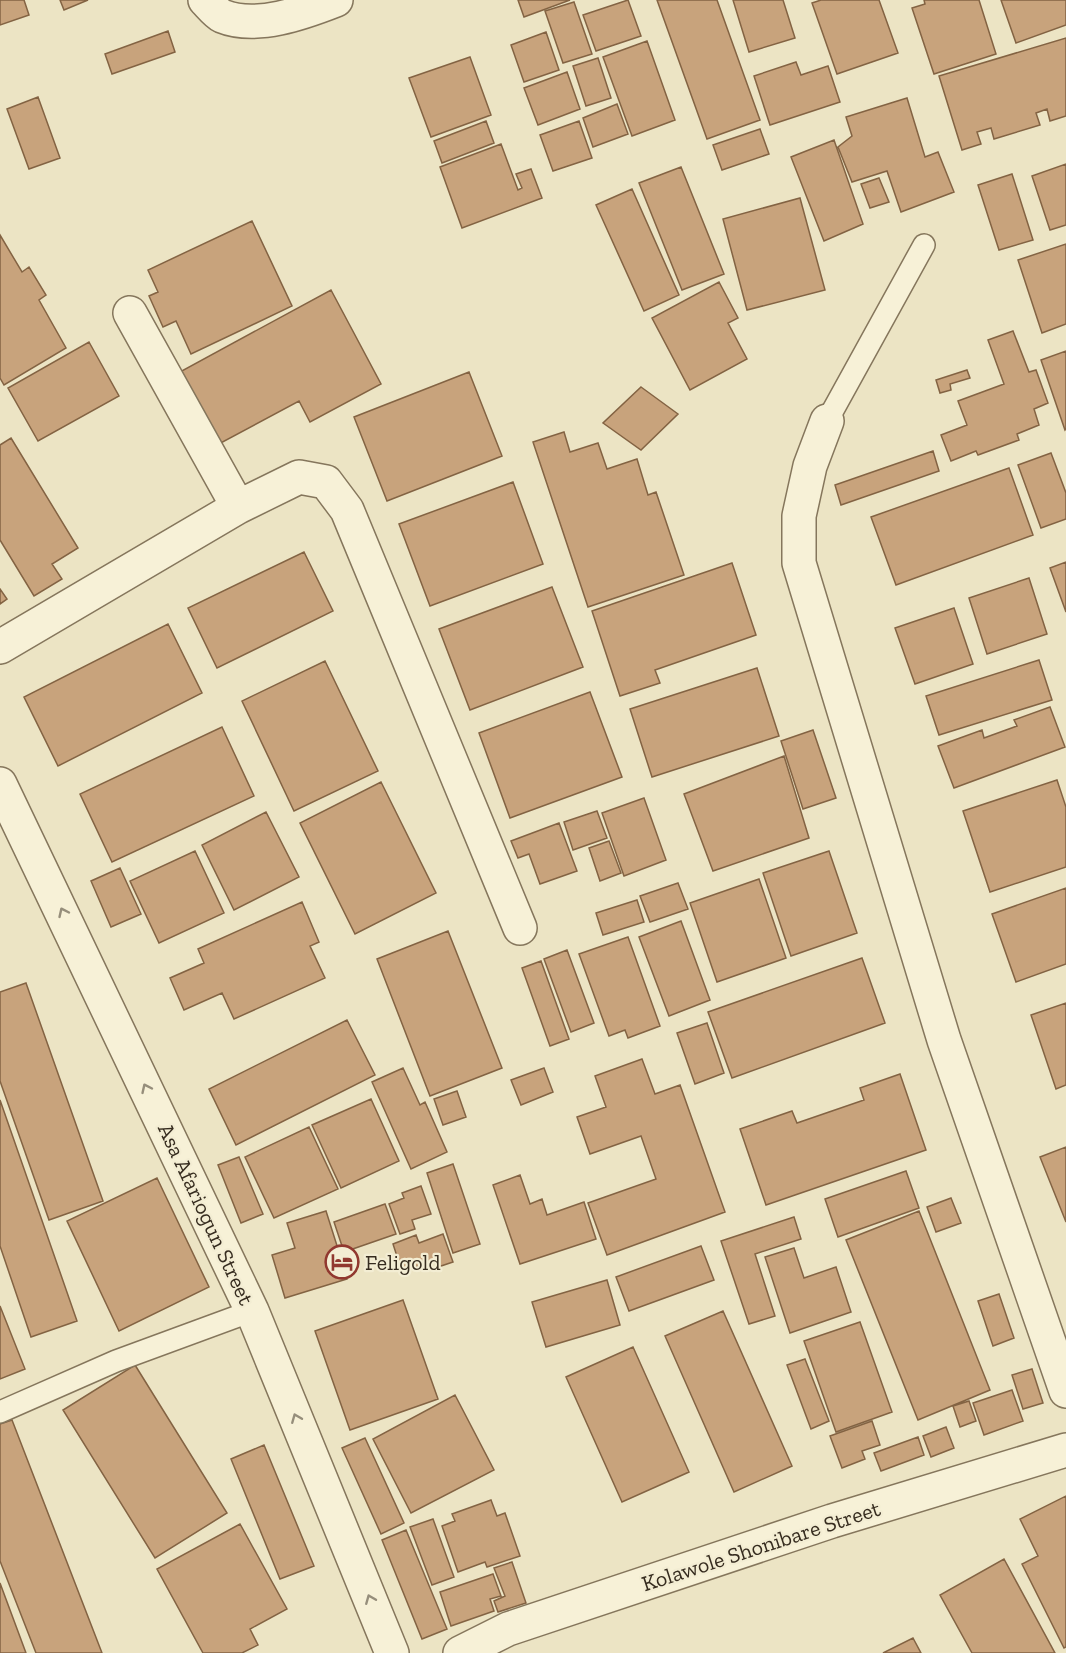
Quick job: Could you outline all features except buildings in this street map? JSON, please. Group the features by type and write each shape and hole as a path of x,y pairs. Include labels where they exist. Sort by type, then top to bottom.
{"street":[{"path":"213,8 248,22 278,17 336,0"},
{"path":"130,313 238,507"},
{"path":"827,421 810,466 799,516 799,563 944,1040 1066,1391"},
{"path":"0,647 238,507 299,477 326,482 347,510 520,928"},
{"name":"Asa Afariogun Street","path":"0,784 252,1311 392,1653"},
{"name":"Kolawole Shonibare Street","path":"460,1653 508,1629 832,1521 1066,1450"}],"lane":[{"path":"827,421 924,245"},
{"path":"0,1412 116,1361 252,1311"}],"place":[{"name":"Feligold","path":"342,1262"}]}
